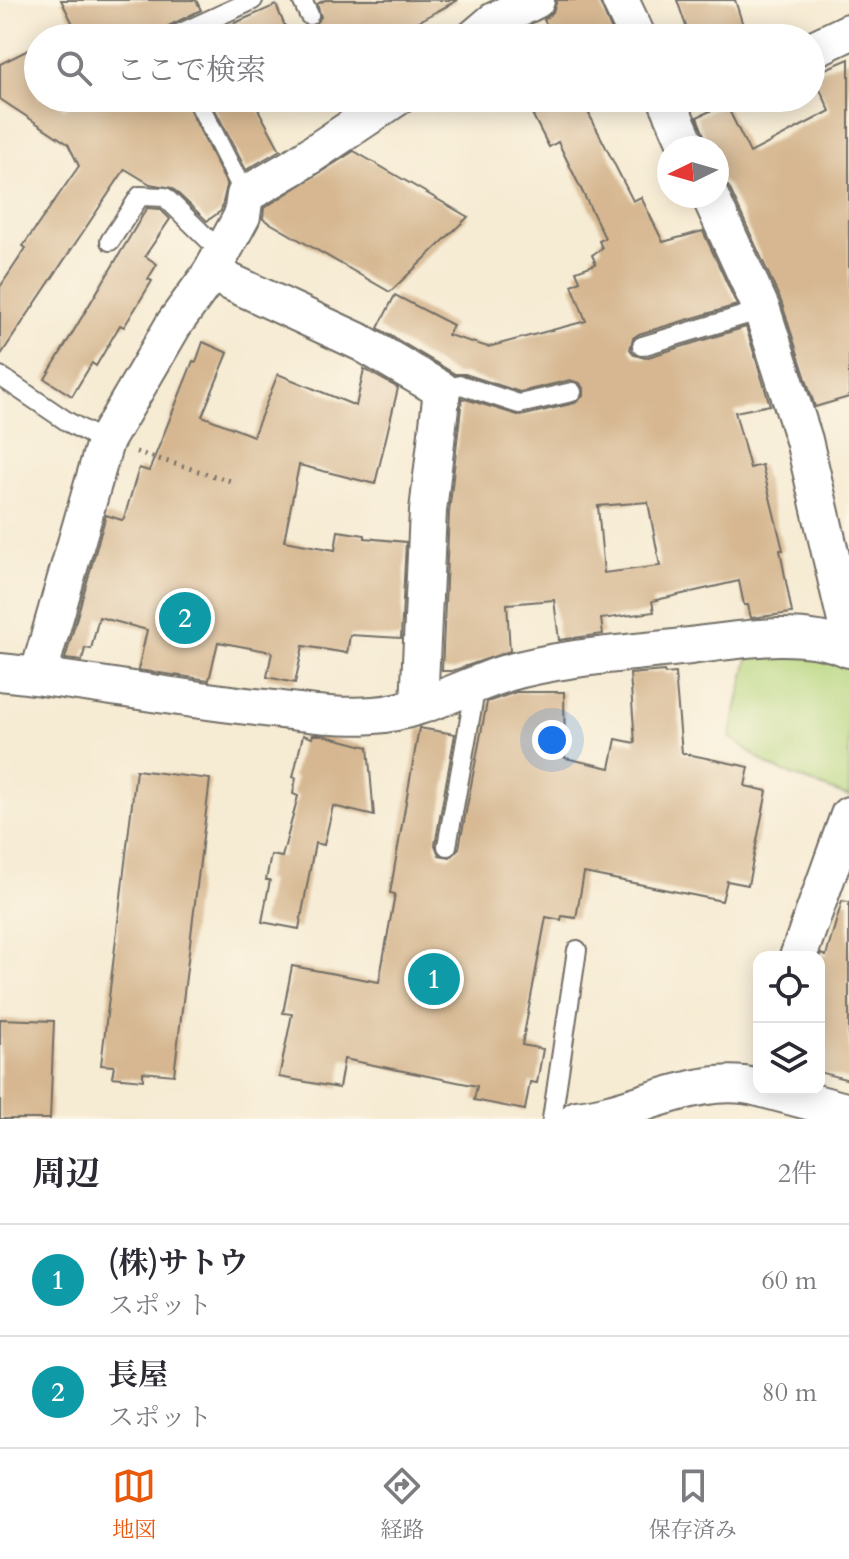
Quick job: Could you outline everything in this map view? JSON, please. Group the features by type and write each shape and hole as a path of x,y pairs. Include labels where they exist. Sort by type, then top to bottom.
{"street":[{"path":"485,20 536,0"},
{"path":"620,0 631,24"},
{"path":"825,43 849,32"},
{"path":"38,676 105,442 174,324 216,262 242,216 245,195 375,112"},
{"path":"672,112 683,136"},
{"path":"715,208 762,310 804,440 849,634"},
{"path":"216,262 442,390 428,511 419,705"},
{"path":"0,672 93,682 195,701 327,715 375,715 419,705 507,673 547,664 713,643 785,638 831,641 849,649"},
{"path":"800,951 849,815"},
{"path":"577,1119 600,1117 705,1086 753,1082"},
{"path":"797,1095 849,1112"}],"lane":[{"path":"201,24 253,0"},
{"path":"203,112 245,195"},
{"path":"110,241 140,196 165,197 216,262"},
{"path":"642,346 762,310"},
{"path":"0,376 68,422 105,442"},
{"path":"442,390 461,385 519,404 572,392"},
{"path":"447,846 476,685"},
{"path":"552,1119 577,950"}],"path":[{"path":"105,442 234,482"}],"green space":[{"path":"750,650 849,650 849,797 769,766 730,737"}],"building":[{"path":"61,0 196,0 201,10 172,24 73,24"},
{"path":"325,0 458,0 414,24 315,24 321,17 317,4"},
{"path":"557,0 599,0 609,24 546,24 544,20 553,12"},
{"path":"677,0 735,0 743,24 685,24"},
{"path":"276,5 284,24 233,24"},
{"path":"24,52 24,112 191,112 227,185 221,211 207,221 172,188 150,184 125,169 0,356 0,287 26,248 23,246 79,166 68,144 0,99 0,64"},
{"path":"849,59 849,397 815,407 781,301 729,187 729,136 704,136 697,117 708,112 730,112 750,153 830,111 825,100 825,69"},
{"path":"216,112 260,112 280,150 246,170"},
{"path":"531,112 588,112 633,201 641,197 663,242 703,231 737,305 639,334 633,338 630,349 634,355 645,358 746,327 770,405 735,412 750,468 762,465 783,550 780,550 792,613 751,618 748,605 744,605 739,581 652,601 654,612 601,619 603,634 559,640 554,600 507,604 510,651 452,671 442,671 449,513 462,398 521,416 575,403 583,396 584,390 580,383 570,380 520,392 465,374 455,374 378,328 395,295 453,325 448,335 488,347 586,321 572,285 580,281 576,271 596,264 592,255 602,248 599,241 605,238 558,142 549,147","holes":["648,502 660,566 604,573 598,506"]},
{"path":"354,151 468,217 390,292 263,219 264,208"},
{"path":"147,208 160,209 170,219 145,256 157,264 148,279 152,281 124,327 120,325 96,366 92,363 72,396 45,379"},
{"path":"203,342 228,353 202,416 253,436 278,374 356,406 364,369 398,388 375,484 299,465 284,541 335,550 338,531 365,535 365,538 406,542 401,638 350,635 347,653 303,646 295,683 267,677 272,652 218,642 209,680 138,670 147,630 99,617 91,649 85,648 82,661 65,659 106,515 124,518 139,468 149,471"},
{"path":"664,671 665,674 675,673 682,753 749,767 745,786 767,791 748,885 727,881 722,901 584,873 576,918 562,916 561,920 546,917 522,1045 543,1049 537,1083 530,1082 525,1110 474,1100 477,1086 344,1059 339,1088 279,1077 292,1014 283,1013 292,966 379,982 395,894 390,893 419,728 455,734 435,845 439,855 450,857 459,848 487,702 516,692 564,692 565,758 610,768 616,739 635,743 630,674"},
{"path":"303,735 312,738 313,735 322,735 368,747 374,816 333,806 324,845 315,843 299,929 262,922 271,855 282,857 298,796 293,794 296,778 293,777"},
{"path":"136,770 210,779 174,1075 143,1072 143,1080 112,1077 114,1066 101,1065"},
{"path":"842,901 849,902 849,1080 825,1074 826,956"},
{"path":"0,1019 54,1021 50,1119 0,1119"}],"place":[{"name":"長屋","path":"185,618"},
{"name":"(株)サトウ","path":"434,979"}]}
